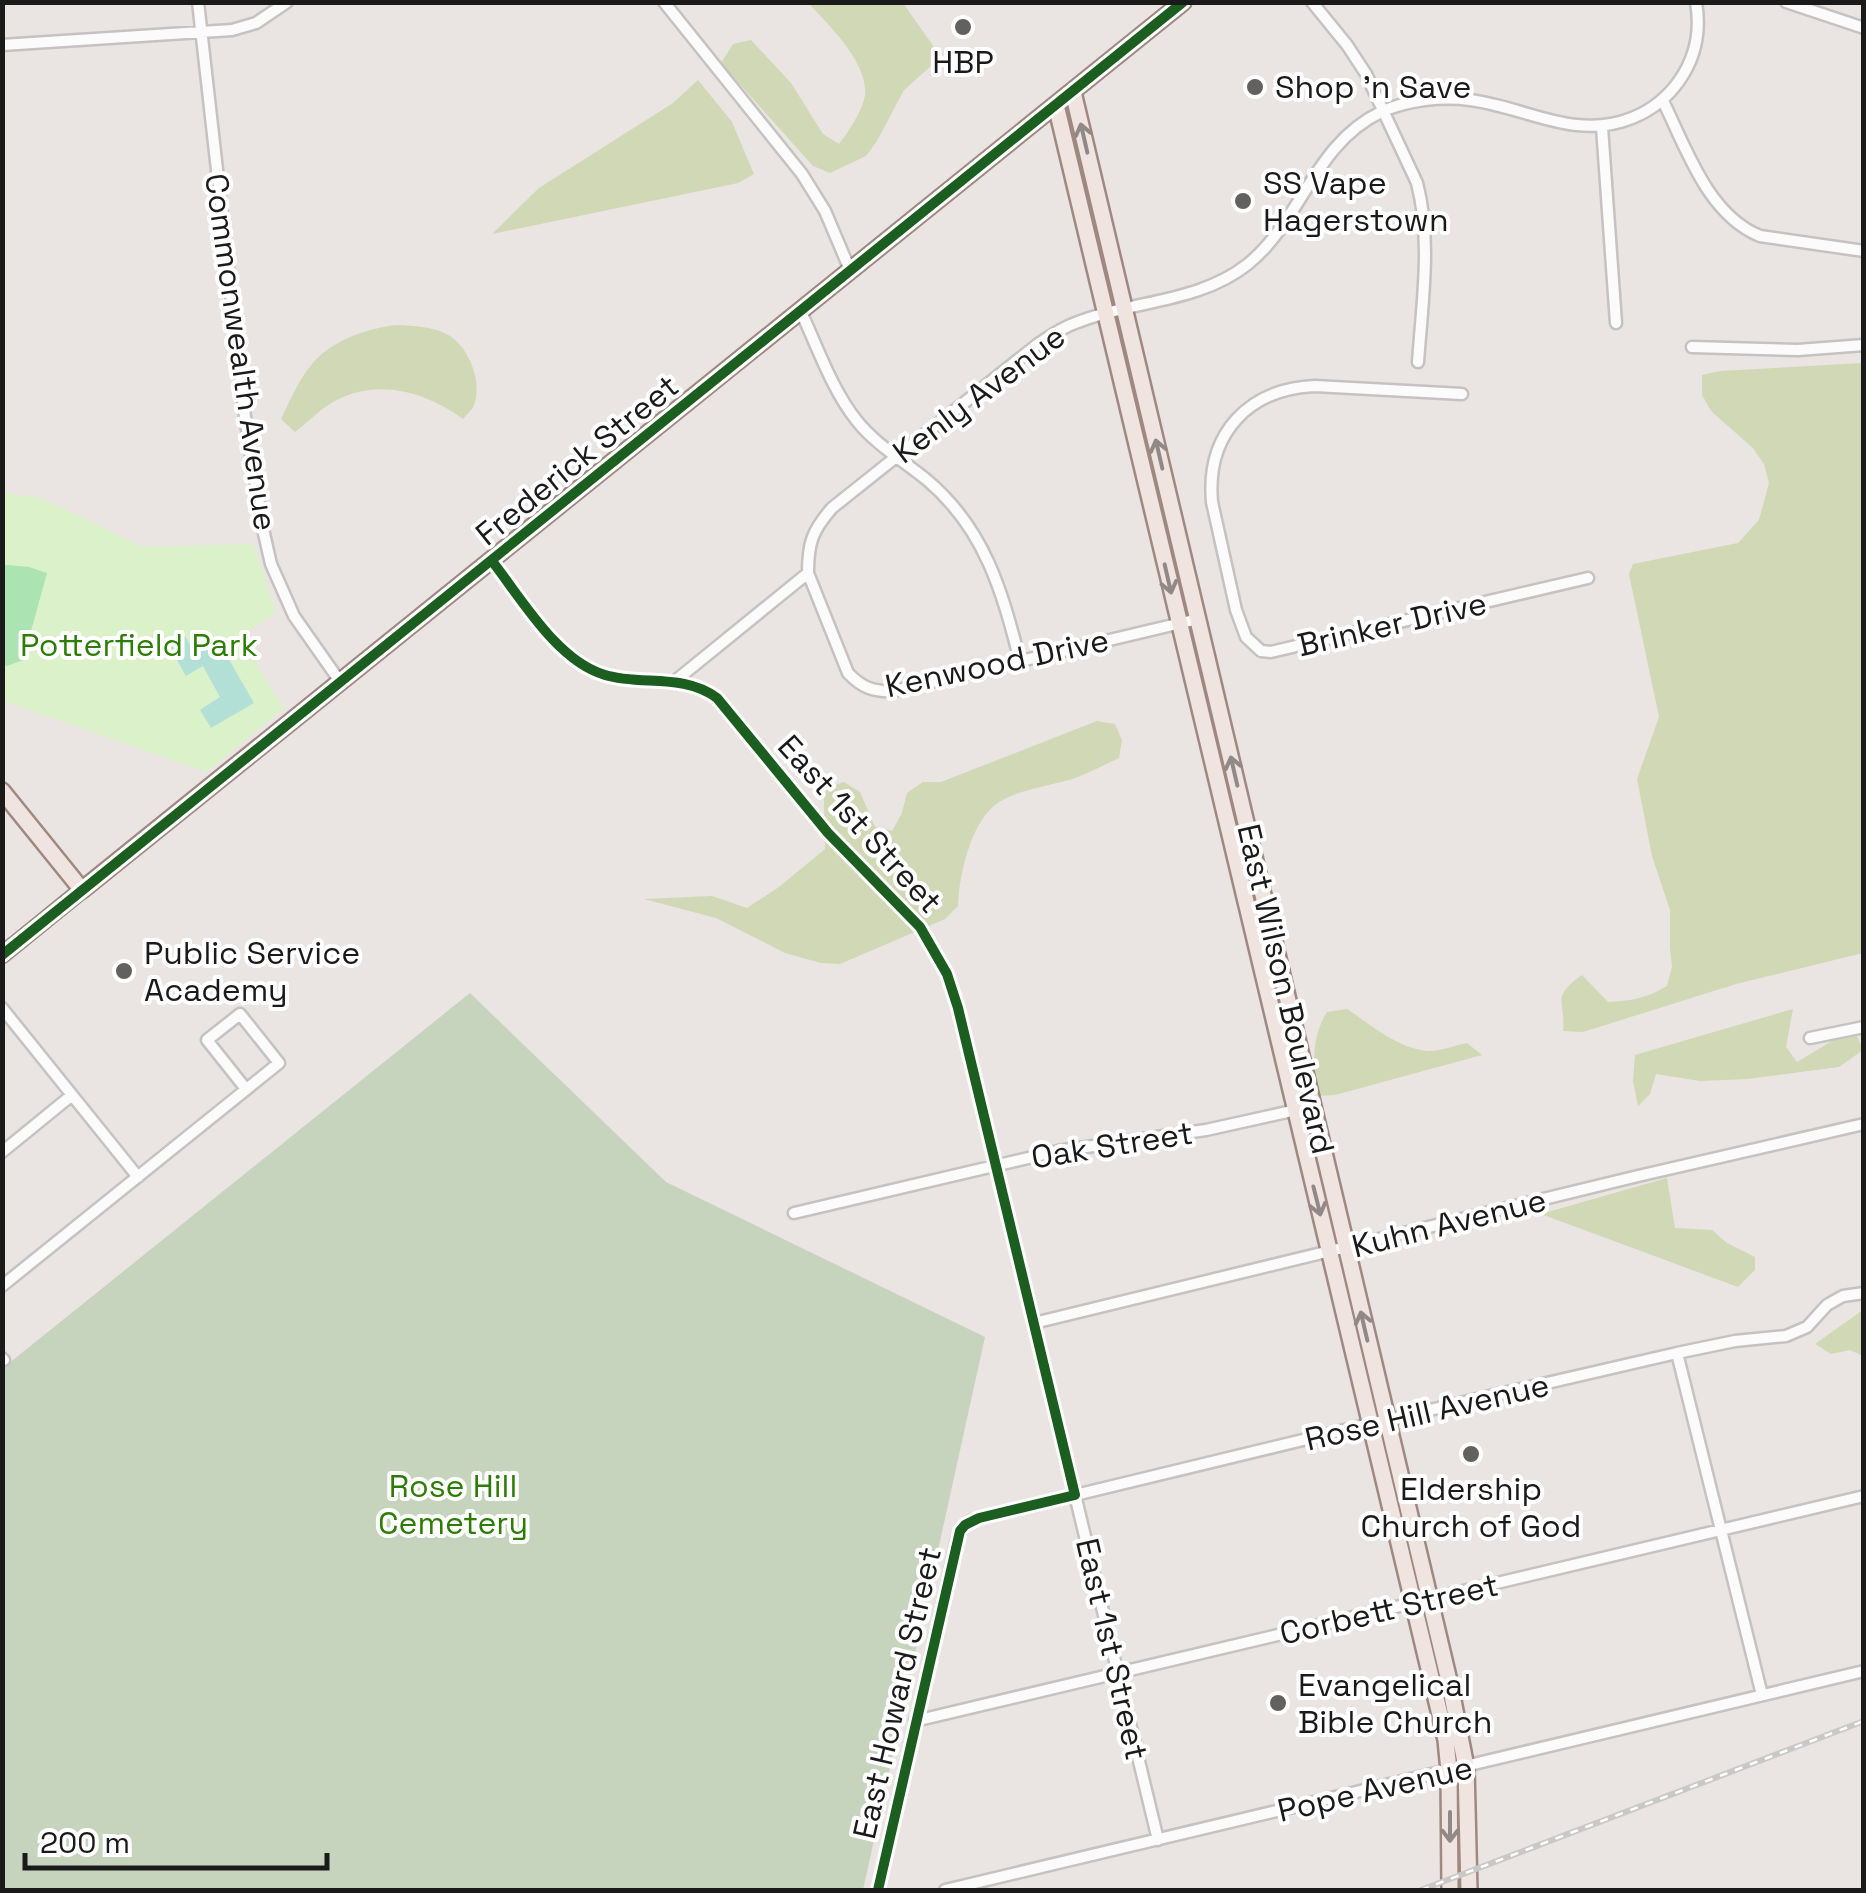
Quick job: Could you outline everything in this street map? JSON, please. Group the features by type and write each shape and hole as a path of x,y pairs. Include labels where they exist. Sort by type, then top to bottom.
{"main road":[{"name":"Frederick Street","path":"2,956 1183,2"},
{"name":"East Wilson Boulevard","path":"1073,92 1314,1106 1337,1250"},
{"name":"East Wilson Boulevard","path":"1056,105 1294,1110 1337,1250 1378,1422 1413,1604 1446,1740 1450,1890"},
{"path":"1069,163 1081,172 1092,217 1103,220"},
{"path":"2,791 82,890"},
{"name":"East Wilson Boulevard","path":"1378,1422 1431,1599 1462,1735 1469,1890"}],"street":[{"name":"Commonwealth Avenue","path":"198,2 245,418 263,529 271,564 294,616 340,683"},
{"path":"2,45 232,30 256,23 287,2"},
{"path":"664,2 805,179 824,210 850,270"},
{"path":"1312,2 1359,62 1417,183 1422,202 1423,282 1418,362"},
{"path":"1696,2 1699,20 1692,57 1686,72 1663,101 1710,192 1732,219 1760,236 1864,251"},
{"path":"1786,2 1864,28"},
{"name":"Kenly Avenue","path":"808,573 811,538 818,524 896,456 1060,330 1105,314 1195,292 1244,267 1278,232 1333,148 1384,111 1429,100 1472,100 1563,124 1602,127 1644,113 1663,101"},
{"path":"1602,127 1616,323"},
{"path":"800,312 846,406 872,436 949,502 980,544 1003,595 1020,661"},
{"path":"1692,347 1798,350 1864,346"},
{"name":"Brinker Drive","path":"1462,394 1294,386 1260,398 1242,412 1218,447 1210,486 1236,610 1246,637 1261,651 1271,652 1588,578"},
{"name":"East 1st Street","path":"492,560 556,642 591,670 617,677 694,685 717,698 828,832 906,910 932,944 958,1008 1158,1840"},
{"path":"675,682 808,573"},
{"name":"Kenwood Drive","path":"808,573 848,673 857,683 879,692 1198,619"},
{"path":"2,1008 138,1177"},
{"path":"2,1286 138,1177 246,1089 279,1062 240,1014 207,1040 246,1089"},
{"path":"1810,1038 1864,1026"},
{"path":"2,1152 72,1096"},
{"name":"Oak Street","path":"794,1213 1093,1145 1206,1130 1314,1106"},
{"name":"Kuhn Avenue","path":"1034,1323 1864,1124"},
{"name":"Rose Hill Avenue","path":"980,1518 1678,1353 1786,1336 1807,1327 1834,1300 1864,1293"},
{"path":"1678,1353 1762,1696"},
{"name":"Corbett Street","path":"915,1721 1864,1496"},
{"name":"East Howard Street","path":"878,1890 958,1536 965,1525 980,1518"},
{"name":"Pope Avenue","path":"945,1890 1864,1671"}],"green space":[{"path":"808,3 903,3 941,57 904,90 866,156 830,173 813,166 721,63 733,44 751,40 791,83 823,134 839,144 861,107 864,82 845,44"},
{"path":"698,80 732,122 754,174 738,183 492,234 539,188 673,103"},
{"path":"396,325 437,330 463,349 477,388 473,407 463,419 413,394 378,389 342,397 295,432 281,419 303,376 329,348 373,329"},
{"path":"1863,363 1863,953 1736,984 1583,1032 1563,1031 1563,995 1582,975 1608,1002 1616,1002 1646,996 1667,986 1672,967 1670,910 1652,856 1637,779 1659,717 1629,574 1633,564 1738,543 1759,520 1769,483 1764,464 1753,448 1711,411 1702,395 1702,375"},
{"name":"Potterfield Park","path":"2,492 41,498 143,547 253,544 276,611 240,638 284,708 206,772 3,701"},
{"path":"2,566 47,573 23,660 7,666 2,664"},
{"path":"1097,721 1115,724 1122,740 1119,758 1075,778 1020,793 995,805 973,838 958,906 945,919 840,964 785,953 716,918 644,899 712,896 747,908 825,849 826,788 844,782 860,792 875,827 892,831 907,793 923,782 941,782"},
{"name":"Rose Hill Cemetery","path":"470,993 666,1182 985,1337 863,1890 3,1890 3,1368"},
{"path":"1347,1009 1384,1034 1416,1049 1432,1051 1467,1043 1482,1055 1335,1095 1317,1096 1314,1063 1318,1032 1327,1012"},
{"path":"1793,1009 1786,1047 1797,1062 1837,1038 1856,1034 1863,1050 1839,1067 1747,1079 1700,1081 1656,1074 1650,1094 1638,1106 1633,1081 1635,1055"},
{"path":"1667,1178 1675,1228 1712,1230 1727,1243 1755,1257 1755,1270 1738,1287 1541,1214"},
{"path":"1863,1310 1863,1356 1850,1350 1831,1354 1815,1344"}],"water":[{"path":"185,636 193,650 216,637 254,703 211,728 200,710 220,697 203,666 186,676 169,646"}],"railway":[{"path":"1421,1890 1864,1721"}],"cycle path":[{"path":"2,955 1183,2"},
{"path":"492,561 541,627 588,668 619,678 690,685 717,698 828,833 920,927 947,974 958,1008 1075,1495 979,1518 960,1531 878,1890"}],"place":[{"name":"HBP","path":"963,27"},
{"name":"Shop 'n Save","path":"1255,87"},
{"name":"SS Vape Hagerstown","path":"1243,201"},
{"name":"Public Service Academy","path":"124,971"},
{"name":"Eldership Church of God","path":"1471,1454"},
{"name":"Evangelical Bible Church","path":"1278,1703"}]}
